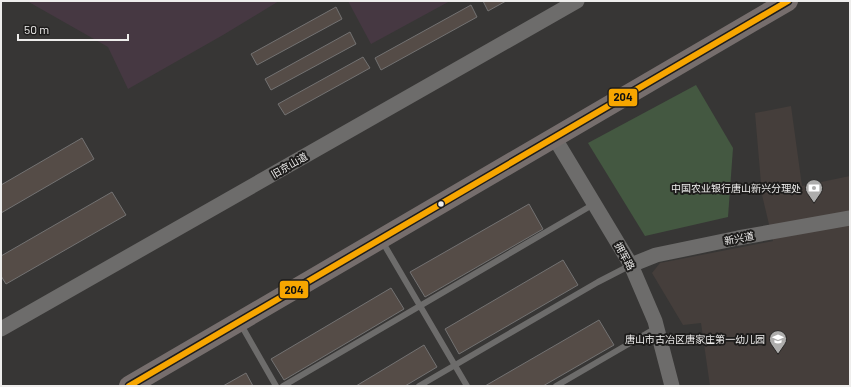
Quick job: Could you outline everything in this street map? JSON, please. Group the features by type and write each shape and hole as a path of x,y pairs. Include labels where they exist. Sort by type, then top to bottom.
{"highway":[{"path":"130,386 788,1"}],"street":[{"name":"旧京山道","path":"1,329 577,1"},
{"name":"拥军路","path":"554,138 630,265 654,321 672,386"},
{"name":"新兴道","path":"630,265 656,255 738,238 850,218"}],"lane":[{"path":"283,386 594,204"},
{"path":"381,239 468,386"},
{"path":"419,386 630,265"},
{"path":"239,322 276,386"},
{"path":"556,386 656,328"}],"shaded area":[{"path":"27,1 279,1 128,89 108,47"},
{"path":"348,1 450,1 371,44"},
{"path":"791,106 802,186 850,176 850,386 710,386 701,323 683,325 652,273 660,263 773,241 762,195 755,113"}],"green space":[{"path":"696,85 733,148 728,217 645,236 588,143"}],"building":[{"path":"483,1 506,1 488,11"},
{"path":"471,5 477,17 381,70 375,58"},
{"path":"336,7 342,19 257,65 251,54"},
{"path":"350,32 356,44 271,90 265,79"},
{"path":"363,57 370,68 285,115 278,104"},
{"path":"82,138 94,159 1,213 1,185"},
{"path":"112,192 126,215 6,284 1,276 1,256"},
{"path":"529,204 543,229 425,297 410,272"},
{"path":"563,260 578,285 459,354 445,329"},
{"path":"391,288 404,309 284,380 271,359"},
{"path":"599,320 614,345 543,386 485,386"},
{"path":"424,345 437,367 405,386 356,386"},
{"path":"246,373 253,386 223,386"}],"transit line":[{"name":"204","path":"129,386 788,1"}],"place":[{"name":"中国农业银行唐山新兴分理处","path":"814,203"},
{"name":"唐山市古冶区唐家庄第一幼儿园","path":"778,354"}]}
